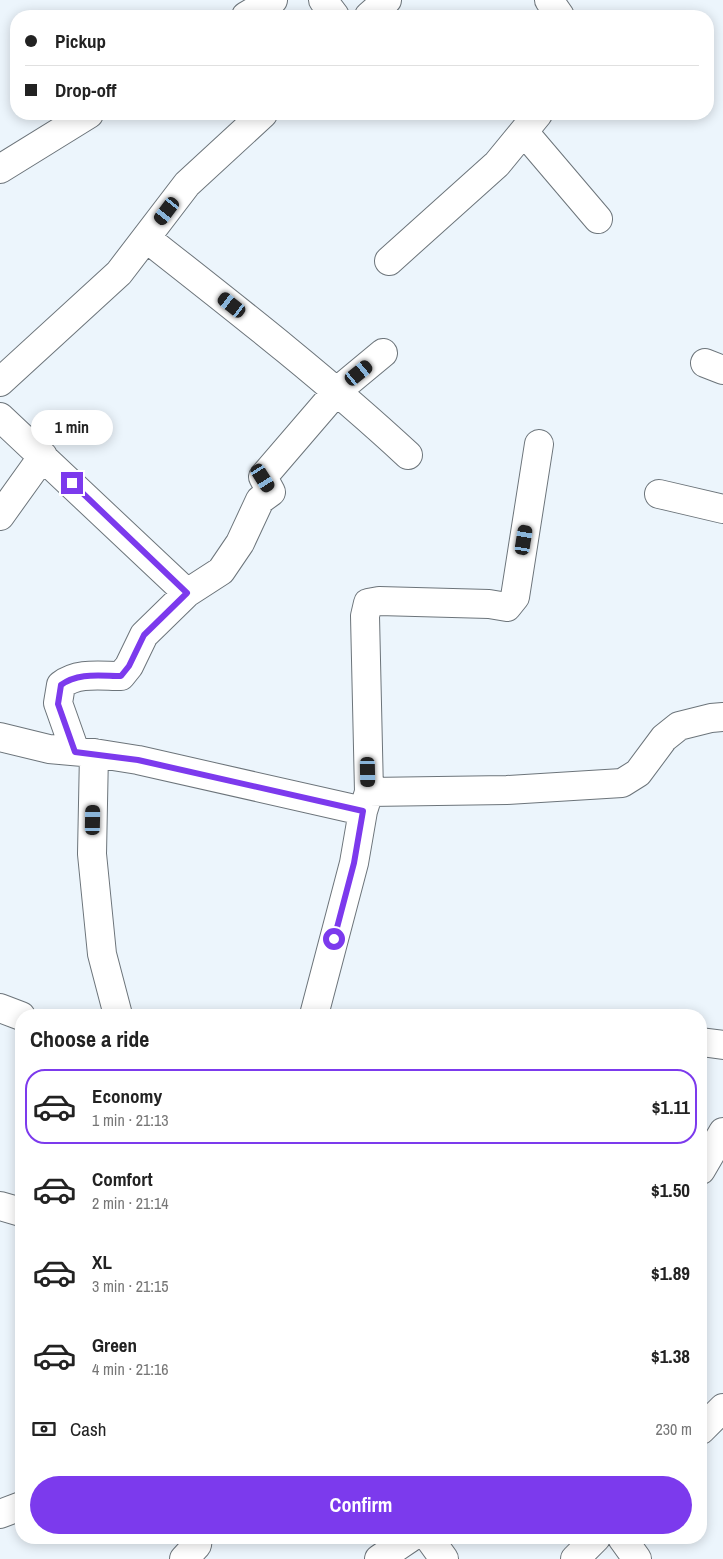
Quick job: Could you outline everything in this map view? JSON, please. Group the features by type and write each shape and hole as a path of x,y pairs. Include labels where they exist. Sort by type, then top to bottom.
{"street":[{"path":"256,10 273,0"},
{"path":"376,10 387,0"},
{"path":"0,169 79,120"},
{"path":"0,382 119,273 187,184 256,120"},
{"path":"389,261 497,164 531,123 598,219"},
{"path":"146,238 246,316 371,421 408,455"},
{"path":"116,1009 102,954 92,854 85,752 58,704 61,685 70,678 121,676 129,666 144,635 187,593 221,571 240,542 260,500 272,492 263,478 336,392 383,354"},
{"path":"0,417 187,593"},
{"path":"316,1009 354,863 366,802 365,616 368,604 379,601 489,604 507,607 515,597 539,444"},
{"path":"0,516 43,456"},
{"path":"660,494 723,509"},
{"path":"0,737 49,749 138,760 366,802 507,790 622,783 638,773 664,738 678,726 723,717"},
{"path":"0,1008 15,1014"},
{"path":"707,1043 723,1045"},
{"path":"707,1160 723,1132"},
{"path":"0,1206 15,1210"},
{"path":"707,1424 723,1408"},
{"path":"0,1514 15,1508"},
{"path":"184,1559 197,1544"},
{"path":"379,1559 401,1544"},
{"path":"433,1544 444,1559"},
{"path":"575,1559 590,1544"},
{"path":"626,1544 637,1559"}],"route":[{"path":"72,483 187,593 144,635 129,666 121,676 70,678 61,685 58,704 75,752 138,760 363,811 354,863 334,939"}]}
